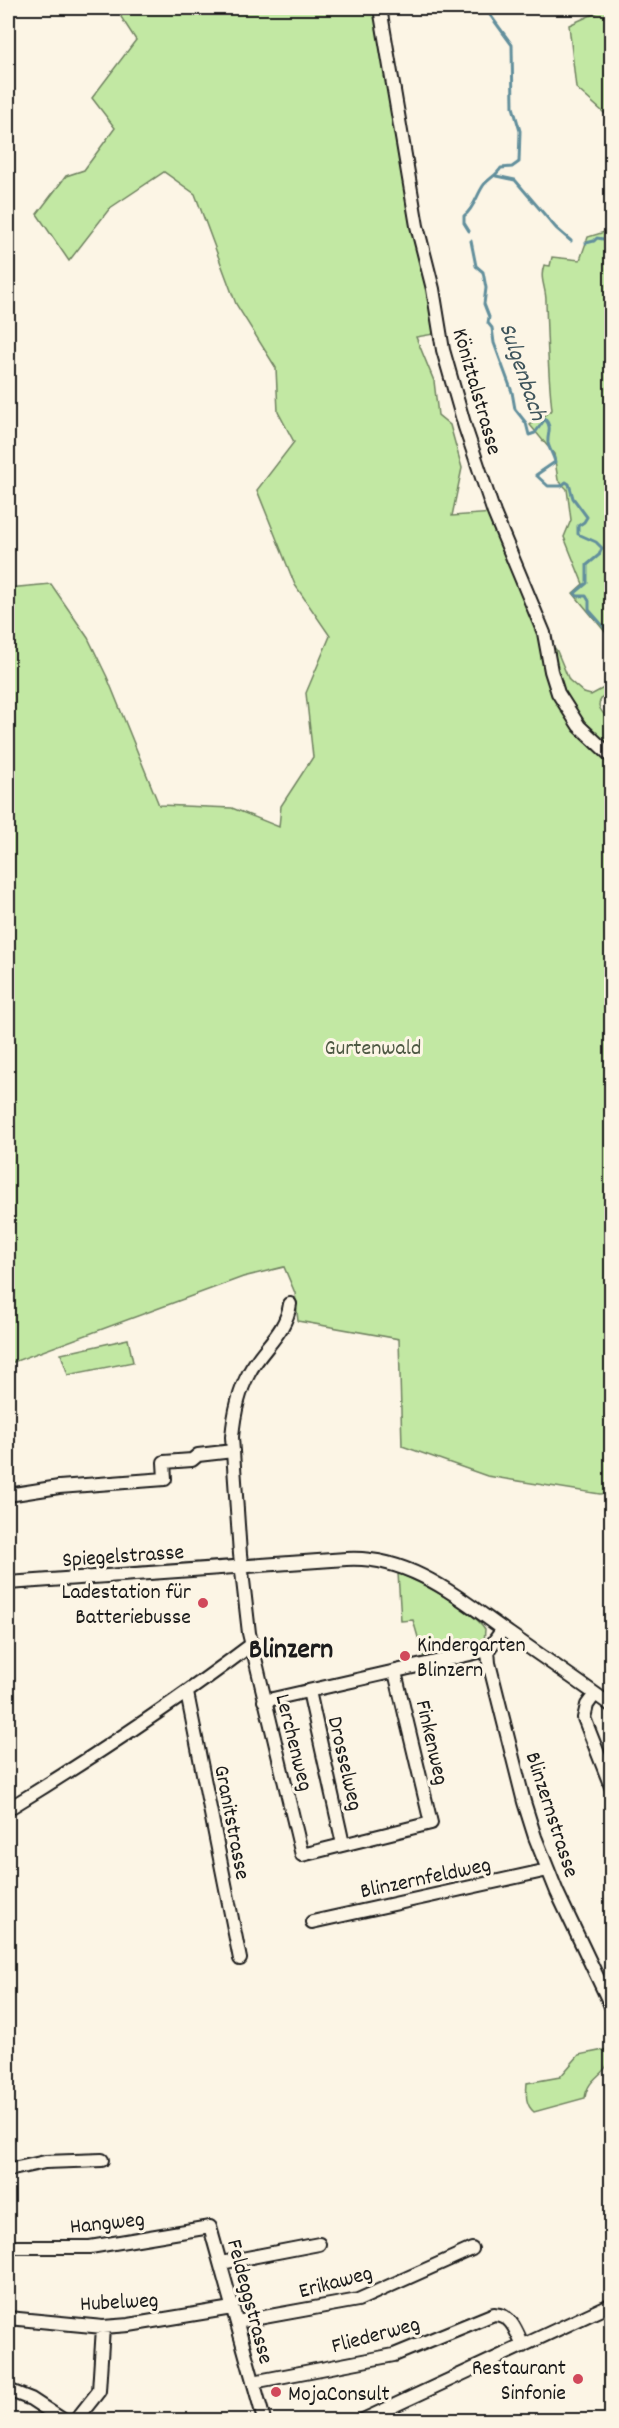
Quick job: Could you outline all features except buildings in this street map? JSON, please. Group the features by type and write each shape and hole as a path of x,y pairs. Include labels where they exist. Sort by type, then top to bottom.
{"street":[{"name":"Köniztalstrasse","path":"380,8 417,226 433,289 443,350 465,427 494,513 544,633 551,671 558,693 579,726 612,757"},
{"name":"Lerchenweg","path":"290,1304 282,1329 250,1371 241,1390 234,1419 233,1451 242,1567 251,1645 302,1855 344,1844"},
{"path":"8,1495 59,1487 165,1479 164,1462 192,1460 198,1455 233,1451"},
{"name":"Spiegelstrasse","path":"8,1583 358,1558 385,1561 428,1578 612,1706"},
{"path":"264,1701 488,1650 503,1629"},
{"path":"8,1809 87,1761 187,1693 251,1645"},
{"name":"Blinzernstrasse","path":"488,1650 524,1802 548,1870 612,2008"},
{"name":"Finkenweg","path":"344,1844 431,1823 395,1672"},
{"name":"Drosselweg","path":"309,1691 344,1844"},
{"name":"Granitstrasse","path":"187,1693 240,1959"},
{"path":"595,1694 587,1705 584,1718 612,1788"},
{"name":"Blinzernfeldweg","path":"312,1922 548,1870"},
{"path":"8,2170 45,2162 102,2160"},
{"name":"Hangweg","path":"8,2247 90,2247 210,2227"},
{"name":"Feldeggstrasse","path":"210,2227 264,2421"},
{"path":"221,2263 319,2244"},
{"name":"Erikaweg","path":"237,2322 363,2299 472,2249"},
{"path":"363,2421 612,2304"},
{"name":"Hubelweg","path":"8,2318 103,2327 129,2325 232,2308"},
{"name":"Fliederweg","path":"253,2382 394,2355 494,2314 502,2315 510,2320 523,2346"},
{"path":"76,2421 99,2391 103,2327"},
{"path":"8,2390 39,2404 63,2421"}],"green space":[{"name":"Gurtenwald","path":"124,8 380,8 440,333 416,337 434,381 438,415 450,425 462,468 452,516 494,513 544,633 557,651 569,680 584,693 591,695 611,684 611,691 601,699 599,706 612,722 611,1493 600,1494 487,1476 402,1446 399,1339 298,1321 295,1293 284,1267 243,1277 8,1364 8,588 51,584 88,638 107,677 159,805 232,808 279,827 281,806 313,757 306,693 330,636 295,585 257,490 294,442 278,412 276,368 236,304 195,194 164,172 110,208 69,261 37,214 66,176 84,170 115,128 92,98 136,40 121,17"},
{"path":"607,8 612,8 611,119 576,88 569,25"},
{"path":"612,230 611,639 573,593 583,584 564,537 571,520 567,489 558,480 554,454 530,425 552,410 546,296 542,279 544,265 550,266 552,257 580,260 588,237"},
{"path":"128,1339 133,1362 68,1375 61,1354"},
{"path":"398,1573 432,1589 469,1613 485,1629 484,1644 424,1658 413,1620 401,1621"},
{"path":"609,2049 608,2064 591,2083 585,2098 534,2112 531,2109 527,2099 527,2083 560,2077 579,2055"}],"waterway":[{"name":"Sulgenbach","path":"469,231 464,223 464,216 473,206 483,186 501,168 512,167 519,162 520,131 513,107 512,45 485,8"},
{"path":"496,176 515,180 556,228 571,241"},
{"path":"586,243 612,234"},
{"name":"Sulgenbach","path":"471,241 476,266 483,272 486,288 484,304 489,317 488,323 492,328 494,343 512,392 515,409 526,423 529,435 535,433 545,419 549,425 548,443 555,462 536,475 548,486 561,486 566,482 569,484 573,498 587,517 578,526 578,534 596,542 602,548 599,555 587,565 587,583 575,593 577,596 586,596 589,601 589,610 612,636"}],"place":[{"name":"Ladestation für Batteriebusse","path":"203,1603"},
{"name":"Kindergarten Blinzern","path":"405,1656"},
{"name":"Restaurant Sinfonie","path":"578,2379"},
{"name":"MojaConsult","path":"276,2392"}],"district":[{"name":"Blinzern","path":"291,1647"}]}
